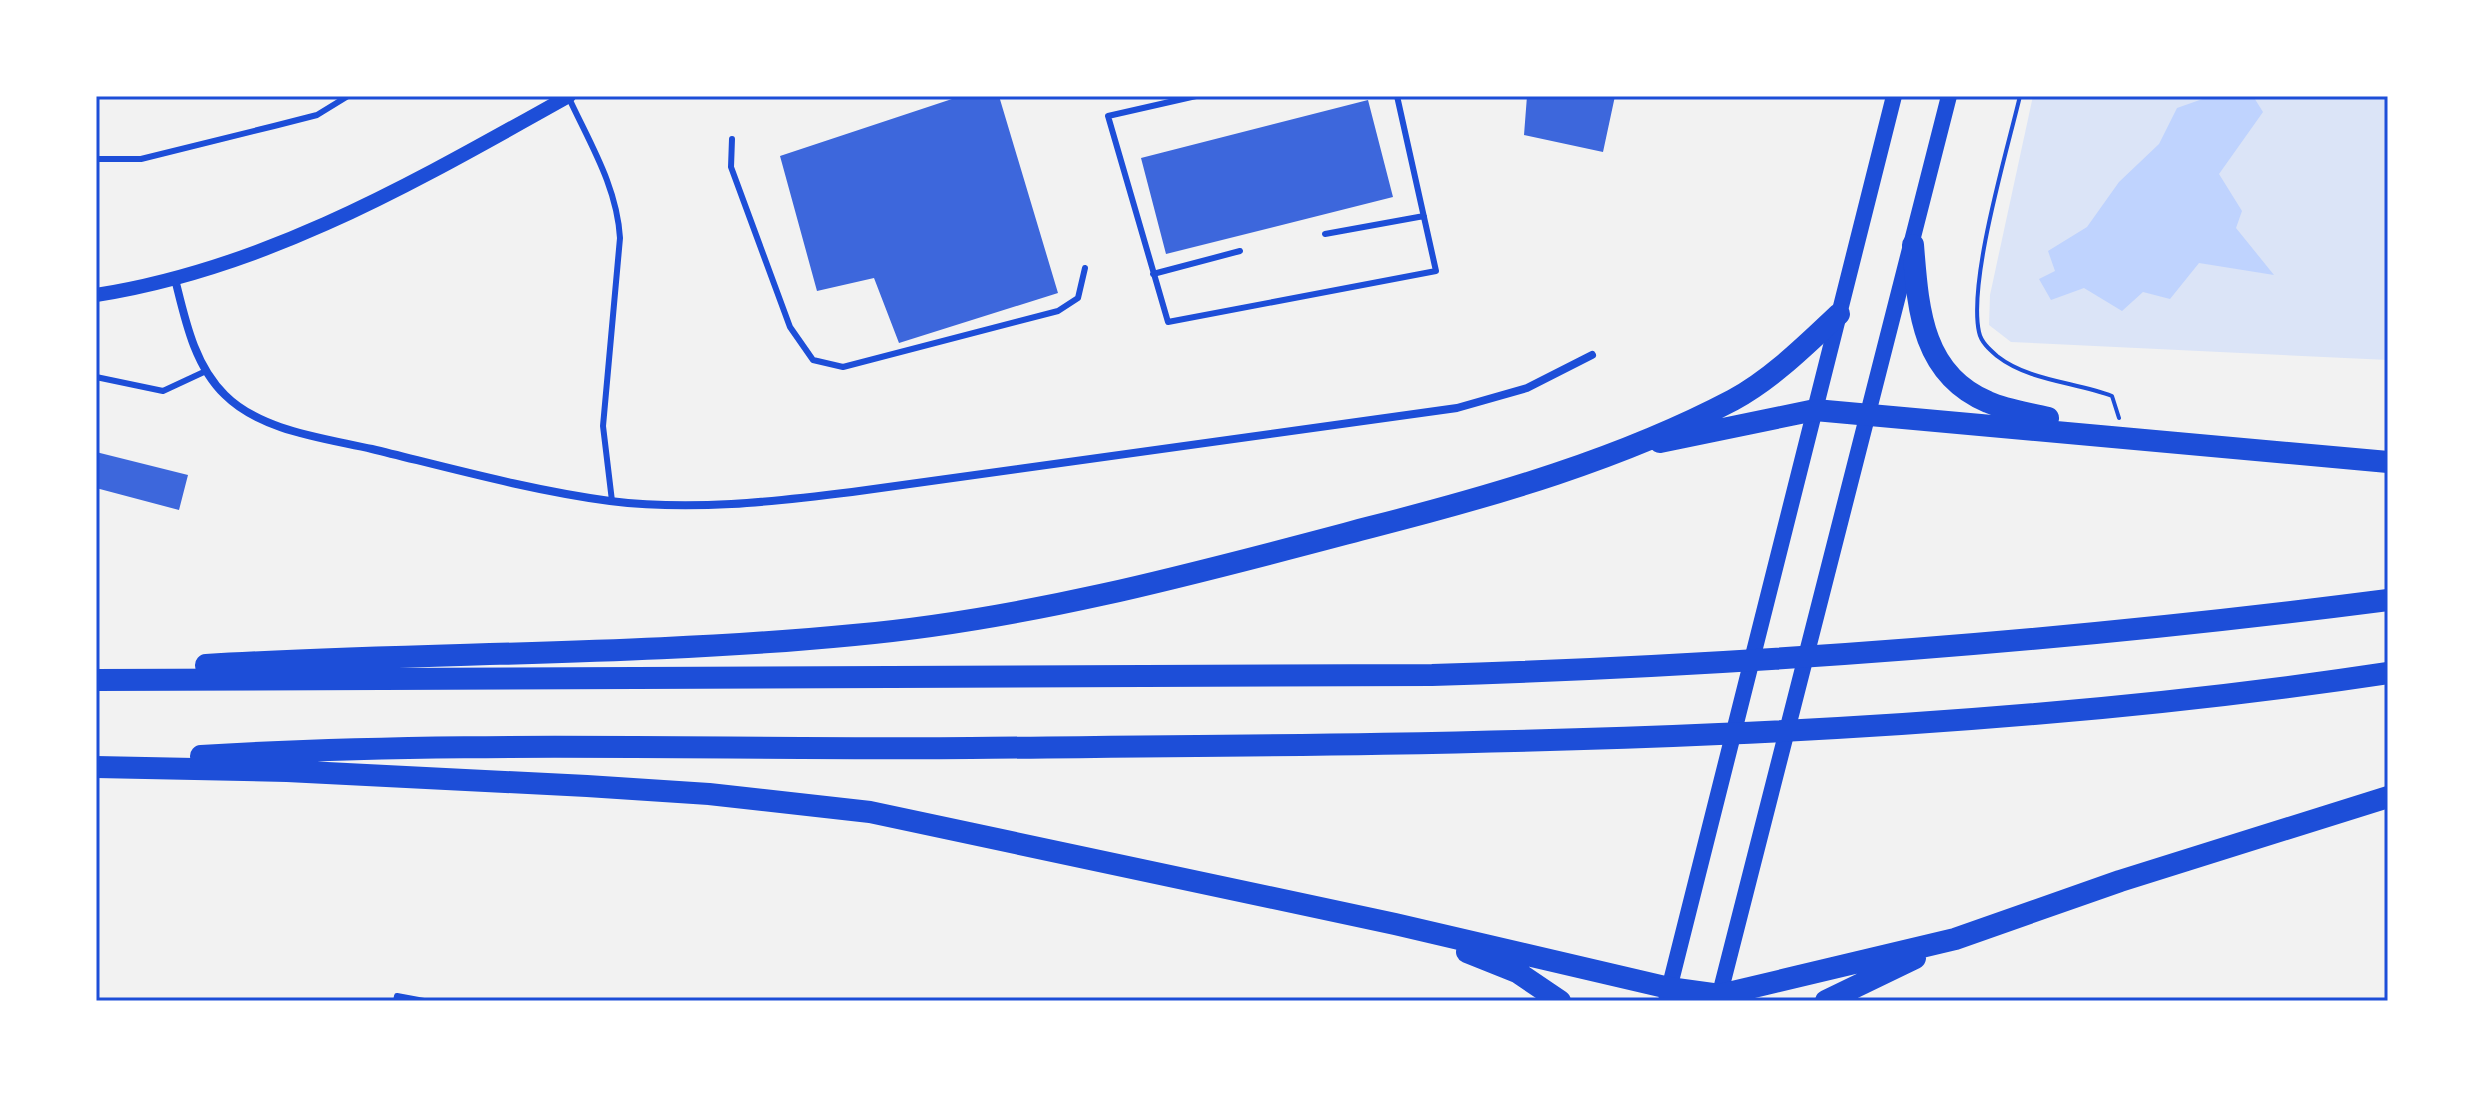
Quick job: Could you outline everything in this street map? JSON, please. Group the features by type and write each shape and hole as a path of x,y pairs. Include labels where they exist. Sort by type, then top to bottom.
{"highway":[{"path":"1913,245 1923,331 1943,366 1961,386 1988,402 2115,435"},
{"path":"96,669 621,650 855,635 1031,610 1190,574 1425,514 1616,452 1733,400 1790,359 1839,314"},
{"path":"1616,452 1815,410 1870,412 2388,462"},
{"path":"96,680 1432,675 1654,668 1886,654 2211,623 2388,600"},
{"path":"96,765 351,747 974,748 1410,745 1644,739 1873,727 2150,701 2388,673"},
{"path":"96,765 587,786 870,812 1395,924 1667,994 1719,998 1955,939 2120,881 2388,797"},
{"path":"1395,924 1517,972 1560,1001"},
{"path":"1826,1001 1955,939"}],"main road":[{"path":"1667,994 1894,96"},
{"path":"1719,998 1949,96"}],"street":[{"path":"96,295 175,279 293,239 362,210 568,96"},
{"path":"175,279 189,333 206,371 236,405 281,426 508,482 612,501 701,505 772,502 1457,408 1527,388 1592,355"}],"lane":[{"path":"96,159 141,159 317,115 348,96"},
{"path":"568,96 615,194 619,213 619,253 603,426 612,501"},
{"path":"1197,96 1108,116 1168,322 1436,271 1397,96"},
{"path":"732,139 731,167 790,327 813,360 843,367 1058,311 1078,298 1085,268"},
{"path":"1325,234 1424,216"},
{"path":"1153,274 1240,251"},
{"path":"96,377 163,391 206,371"},
{"path":"396,1001 397,996 424,1001"}],"path":[{"path":"2020,96 1980,273 1979,335 1988,347 2011,365 2112,396 2115,435"}],"shaded area":[{"path":"2033,96 2388,96 2388,360 2011,342 1989,325 1990,295"}],"water":[{"path":"2211,96 2253,96 2263,112 2219,174 2242,211 2236,228 2274,275 2199,263 2170,299 2143,292 2122,311 2084,288 2051,300 2039,279 2055,271 2048,251 2087,227 2119,182 2159,144 2177,108"}],"building":[{"path":"961,96 999,96 1058,293 899,343 874,278 817,291 780,156"},
{"path":"1527,96 1615,96 1603,152 1524,135"},
{"path":"1368,100 1393,197 1166,254 1141,158"},
{"path":"96,452 188,475 179,510 96,488"}]}
